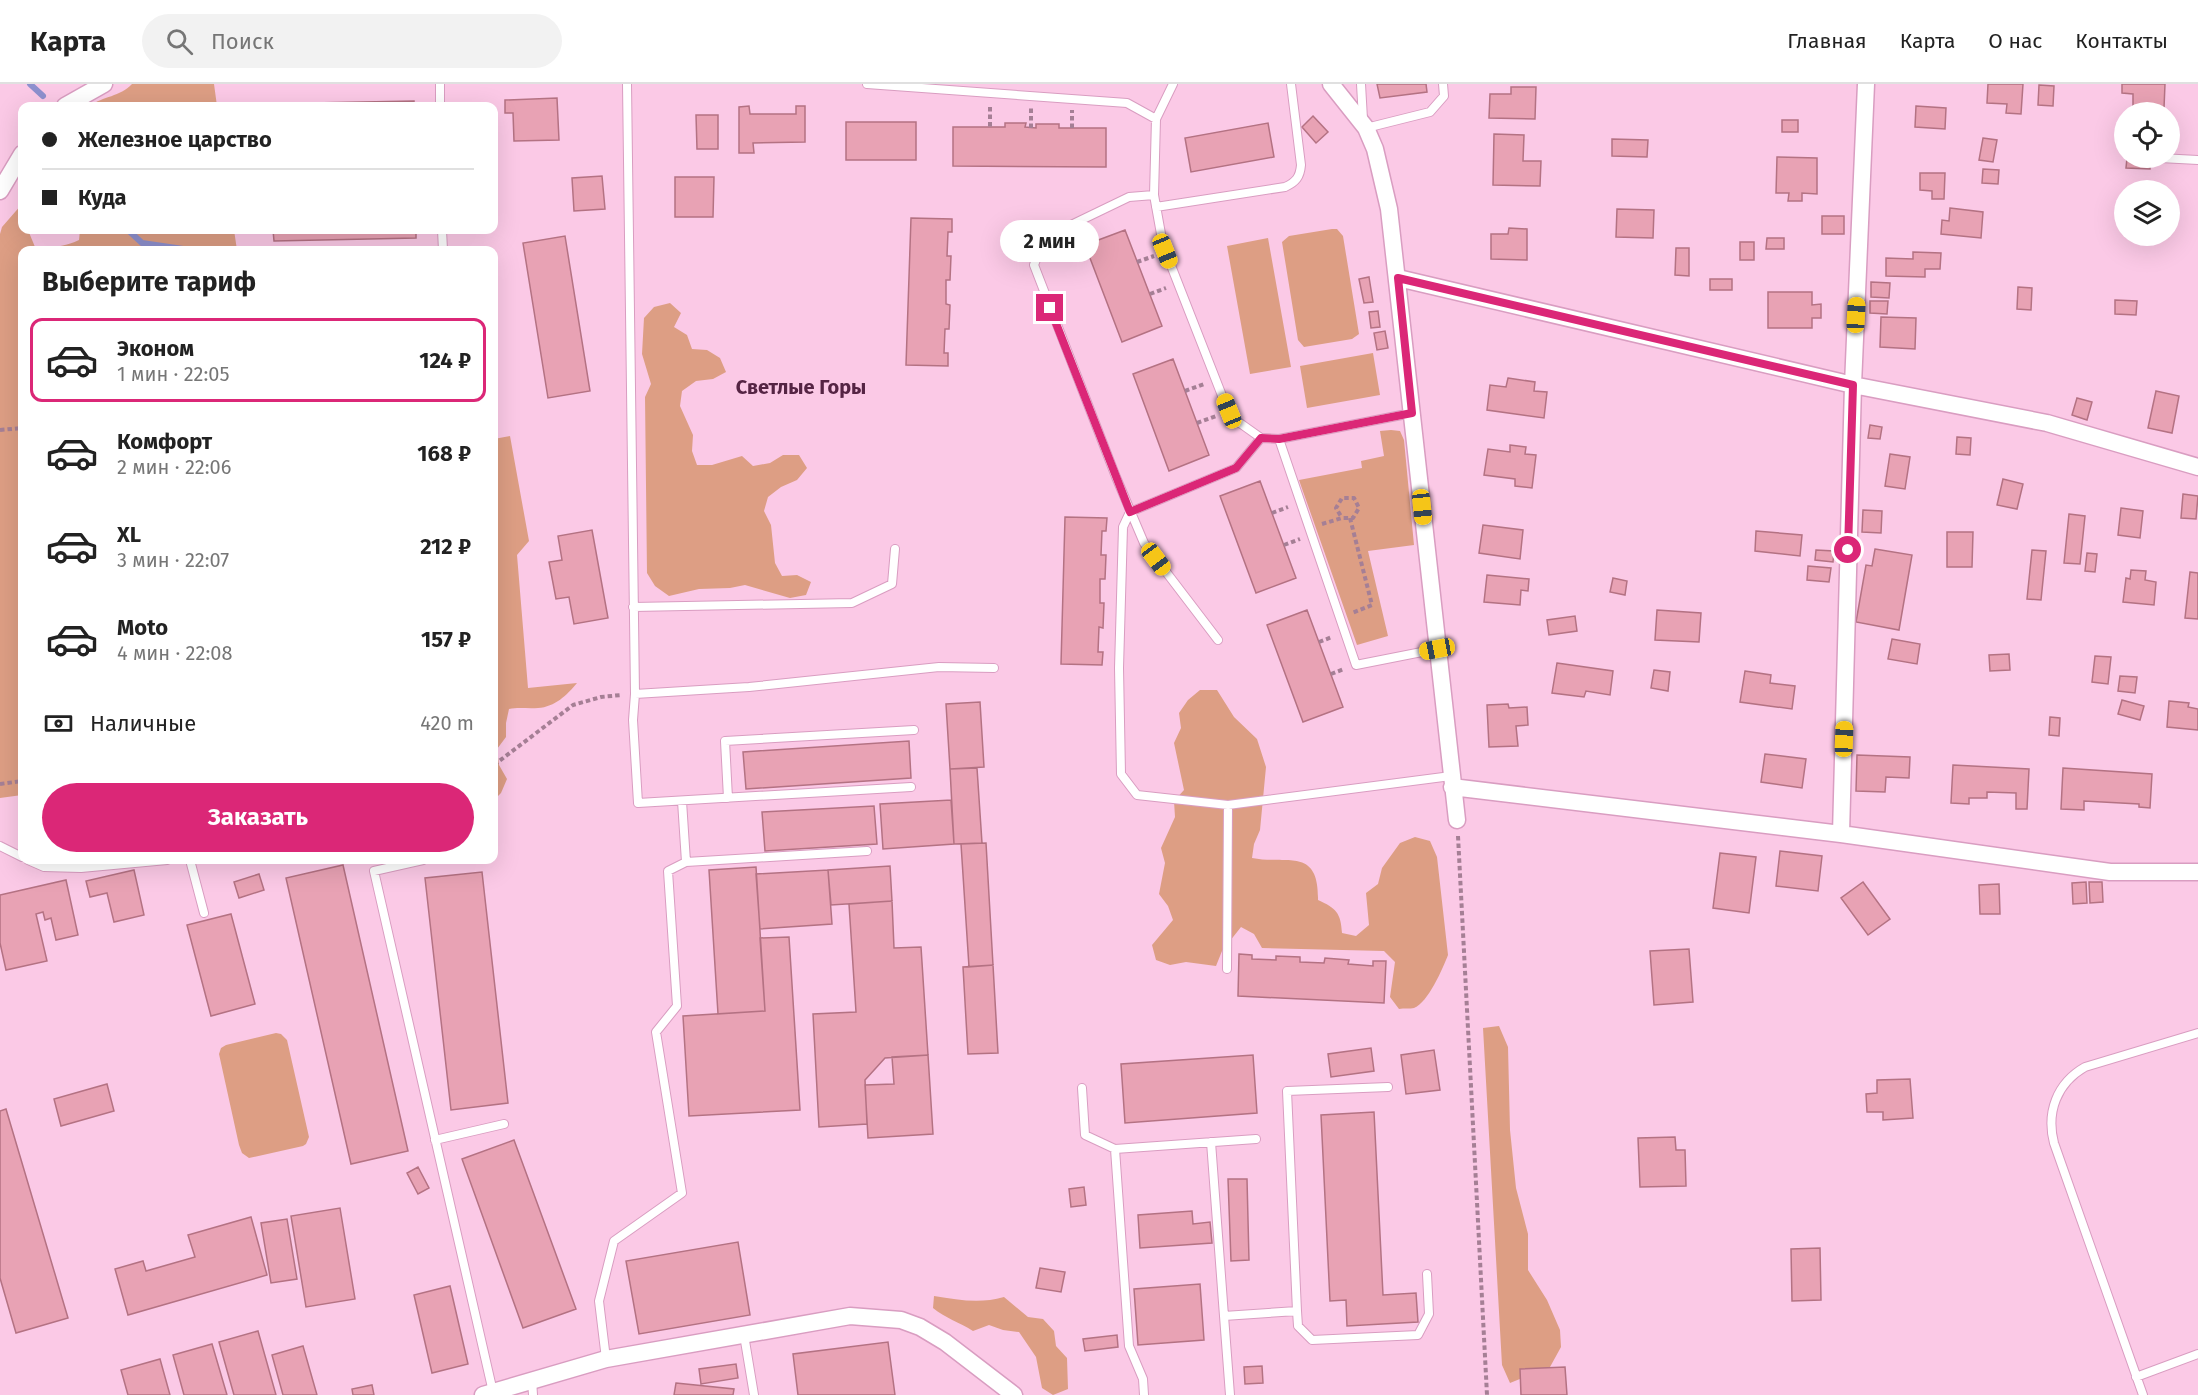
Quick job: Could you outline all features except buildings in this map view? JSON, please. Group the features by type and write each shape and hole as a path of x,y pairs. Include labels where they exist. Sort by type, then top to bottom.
{"street":[{"path":"72,102 104,84"},
{"path":"1331,84 1365,125 1375,149 1389,208 1457,820"},
{"path":"1841,834 1853,385 1866,84"},
{"path":"0,191 18,161"},
{"path":"1398,278 1853,385 2047,423 2198,466"},
{"path":"1451,782 2110,872 2198,873"},
{"path":"488,1393 532,1387 606,1359 850,1316 901,1320 920,1327 945,1342 1014,1395"}],"lane":[{"path":"440,84 440,102"},
{"path":"627,84 635,694 633,720 638,803 911,787"},
{"path":"867,84 1127,103 1156,119"},
{"path":"1173,84 1156,119 1154,195 1156,207 1163,245 1230,416 1261,438 1279,439 1412,413"},
{"path":"1156,207 1285,187 1293,183 1300,175 1301,165 1291,84"},
{"path":"1361,84 1365,125 1430,112 1444,96 1443,84"},
{"path":"2180,159 2198,160"},
{"path":"1154,195 1129,197 1044,238 1034,265 1144,543 1218,640"},
{"path":"1261,438 1236,468 1130,512 1123,527 1119,668 1120,774 1137,795 1228,805 1451,782"},
{"path":"1279,439 1356,665 1437,649"},
{"path":"633,607 852,603 892,584 895,549"},
{"path":"635,694 749,687 939,667 994,668"},
{"path":"728,798 725,741 914,730"},
{"path":"682,801 686,862"},
{"path":"1227,969 1228,805"},
{"path":"0,846 18,855"},
{"path":"606,1359 599,1301 614,1241 682,1193 656,1032 676,1006 668,871 686,862 867,851"},
{"path":"37,864 44,867 81,868 124,864"},
{"path":"191,864 204,913"},
{"path":"405,864 374,871 435,1140 488,1393"},
{"path":"2143,1395 2055,1143 2051,1113 2062,1086 2076,1072 2085,1067 2198,1034"},
{"path":"1388,1087 1287,1091 1298,1326 1312,1340 1418,1335 1429,1314 1427,1274"},
{"path":"1082,1088 1085,1134 1115,1149 1256,1139"},
{"path":"435,1140 504,1124"},
{"path":"1212,1142 1230,1395"},
{"path":"1115,1149 1129,1346 1143,1379 1144,1395"},
{"path":"1224,1316 1297,1311"},
{"path":"744,1335 754,1395"},
{"path":"2136,1377 2198,1354"}],"path":[{"path":"990,93 990,127"},
{"path":"1197,423 1229,411"},
{"path":"0,430 18,428"},
{"path":"1309,529 1342,518 1350,518 1358,513 1359,508 1354,498 1348,496 1342,498 1336,507 1342,518"},
{"path":"1340,617 1372,605 1350,518"},
{"path":"498,762 573,705 601,697 635,694"},
{"path":"0,784 18,782"},
{"path":"1457,820 1487,1395"}],"shaded area":[{"path":"132,84 214,84 216,102 97,102"},
{"path":"18,209 18,234 30,234 35,246 18,246 18,796 0,798 0,234 2,227"},
{"path":"1337,229 1343,236 1359,334 1352,339 1304,347 1298,340 1282,242 1289,236"},
{"path":"80,234 235,234 236,246 57,246 79,240"},
{"path":"1268,238 1291,367 1250,374 1227,246"},
{"path":"670,303 681,313 674,327 687,335 692,349 707,350 720,358 726,372 713,379 696,381 682,391 680,406 693,435 692,451 697,465 712,465 742,456 753,466 770,463 783,455 799,455 807,468 797,480 781,487 768,497 764,511 771,525 775,563 782,576 797,575 811,582 806,595 790,598 745,585 699,589 669,596 655,586 647,573 645,397 651,384 642,354 644,318 654,307"},
{"path":"1373,353 1380,395 1307,408 1300,366"},
{"path":"1380,431 1400,431 1404,440 1414,545 1368,551 1388,636 1357,645 1299,480 1362,468 1361,461 1384,456"},
{"path":"510,436 529,541 517,555 528,688 577,683 565,696 550,705 538,708 509,709 506,737 498,748 498,438"},
{"path":"1200,690 1217,690 1234,717 1257,739 1266,767 1260,830 1254,844 1252,858 1298,861 1307,865 1313,872 1317,883 1318,900 1329,906 1339,916 1342,933 1356,936 1369,925 1366,893 1378,884 1382,868 1400,843 1415,837 1430,841 1437,857 1448,955 1434,984 1419,1005 1414,1008 1399,1009 1390,997 1395,962 1384,951 1262,948 1254,934 1241,927 1222,951 1216,966 1186,962 1170,965 1156,960 1152,945 1173,920 1168,906 1159,894 1165,863 1161,848 1175,817 1174,801 1184,790 1174,743 1181,728 1179,713 1188,700"},
{"path":"498,757 499,765 507,779 498,796"},
{"path":"1499,1026 1508,1047 1510,1130 1516,1188 1528,1234 1528,1270 1547,1300 1560,1330 1561,1347 1550,1367 1510,1383 1502,1365 1483,1028"},
{"path":"276,1033 281,1034 287,1040 309,1137 303,1146 249,1158 242,1153 239,1145 219,1054 221,1048 226,1045"},
{"path":"934,1296 978,1301 1004,1297 1028,1317 1043,1319 1054,1331 1056,1346 1067,1358 1068,1389 1053,1395 1042,1388 1036,1357 1019,1332 989,1325 973,1331 933,1308"}],"waterway":[{"path":"30,84 43,96"},
{"path":"132,234 142,243 163,246"}],"district":[{"name":"Светлые Горы","path":"801,387"}],"route":[{"path":"1050,308 1130,512 1236,468 1261,438 1279,439 1412,413 1398,278 1853,385 1848,550"}]}
